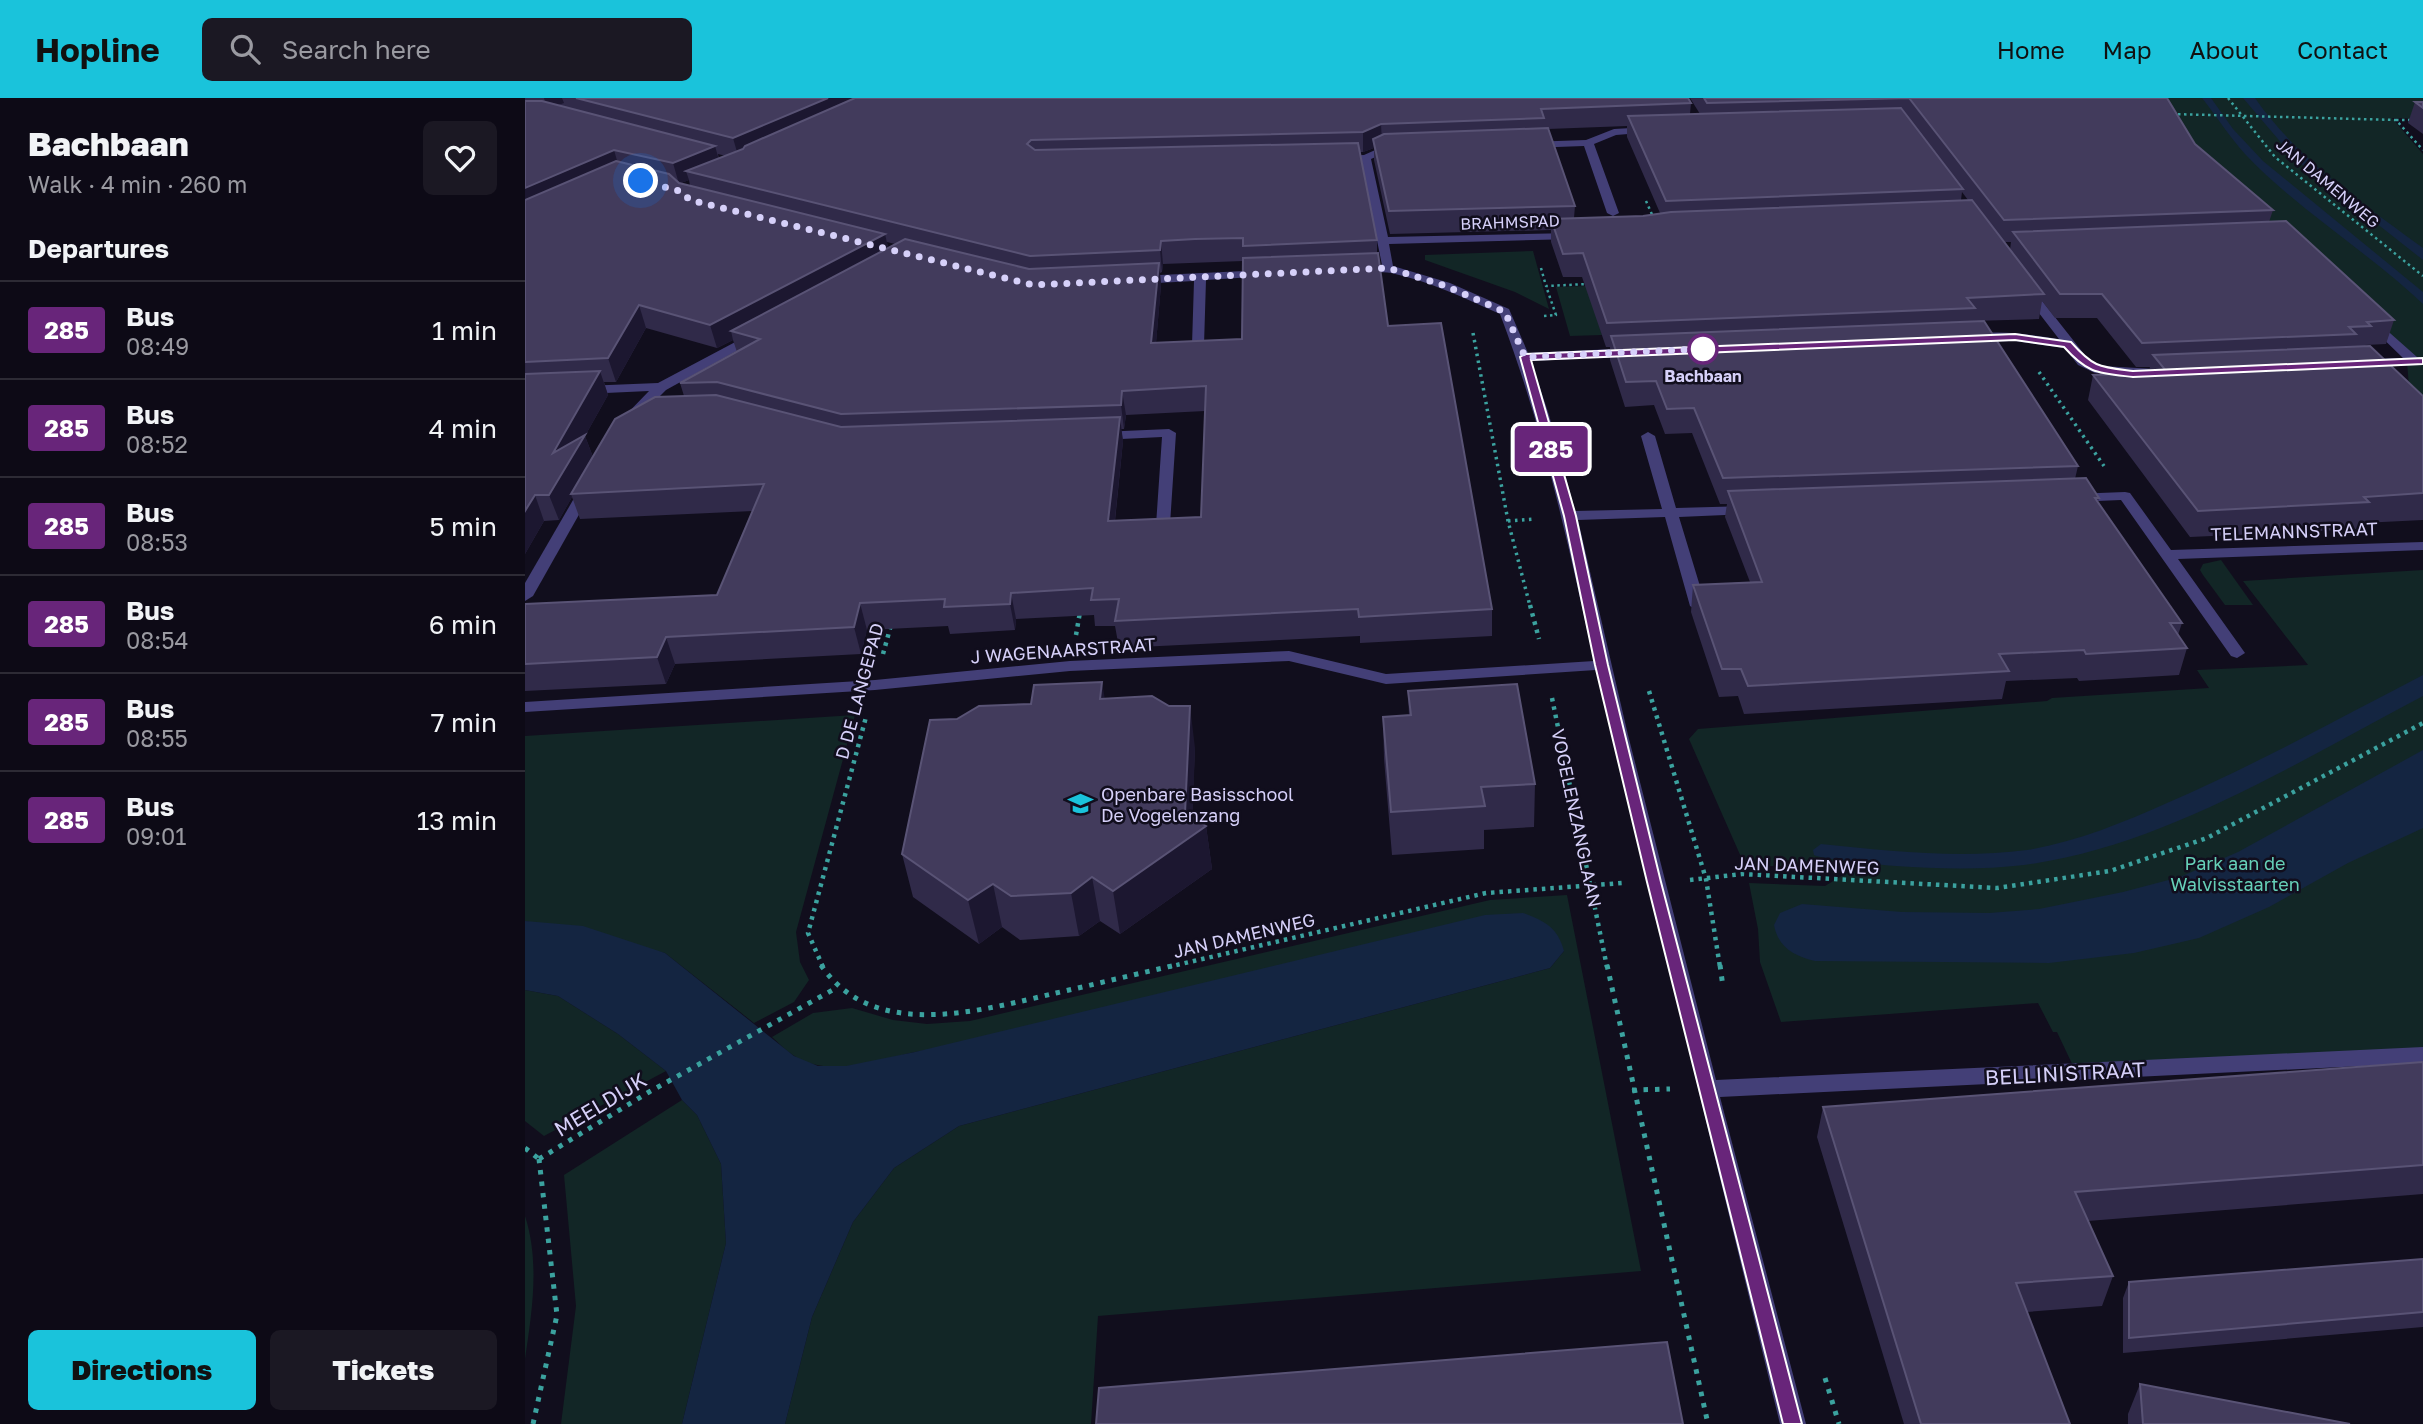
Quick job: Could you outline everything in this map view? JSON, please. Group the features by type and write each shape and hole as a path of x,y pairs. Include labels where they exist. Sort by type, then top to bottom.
{"street":[{"path":"1519,145 1588,142 1614,132 1663,130"},
{"path":"1588,142 1613,214"},
{"path":"1325,159 1366,158 1382,150 1409,149"},
{"path":"1366,158 1388,268"},
{"name":"BRAHMSPAD","path":"1384,241 1588,235"},
{"path":"1348,270 1388,268 1446,286 1505,312 1525,357 1570,516 1602,665 1654,882 1793,1424"},
{"path":"1130,281 1280,274"},
{"path":"1198,345 1200,278"},
{"path":"2018,279 2083,362 2101,370 2133,374 2175,372"},
{"path":"2364,314 2419,362"},
{"path":"616,439 629,415 661,387 771,327"},
{"path":"1960,339 2015,337 2067,344"},
{"path":"1525,357 1645,351"},
{"path":"2353,363 2419,362"},
{"path":"566,391 661,387"},
{"path":"629,415 656,415"},
{"path":"1088,436 1169,433 1162,540"},
{"path":"1648,436 1698,606"},
{"path":"525,596 530,580 596,474"},
{"path":"2056,498 2125,496 2237,653"},
{"path":"1570,516 1767,509"},
{"name":"TELEMANNSTRAAT","path":"2167,555 2423,546"},
{"name":"J WAGENAARSTRAAT","path":"525,707 875,685 1070,666 1289,656 1385,679 1547,671 1602,665"},
{"name":"BELLINISTRAAT","path":"1707,1089 2423,1055"}],"path":[{"name":"JAN DAMENWEG","path":"2228,98 2275,157 2423,276"},
{"path":"2168,114 2423,120"},
{"path":"2396,120 2423,150"},
{"path":"1528,237 1556,315 1544,316"},
{"path":"1546,286 1588,284"},
{"name":"VOGELENZANGLAAN","path":"1472,325 1508,521 1547,671 1632,1090 1709,1424"},
{"path":"2015,337 2125,496"},
{"path":"1070,666 1082,599"},
{"name":"D DE LANGEPAD","path":"838,987 820,965 808,933 893,618"},
{"name":"JAN DAMENWEG","path":"838,987 866,1003 941,1015 996,1007 1486,893 1591,884 1654,882 1742,874 1997,888 2030,885 2110,871 2207,838 2423,723"},
{"name":"MEELDIJK","path":"539,1159 649,1092 838,987"},
{"path":"525,1148 539,1159 557,1315 533,1424"}],"green space":[{"path":"2015,98 2423,98 2423,119 2392,118 2423,154 2423,404 2409,387 2406,349"},
{"path":"1533,251 1549,309 1515,292 1425,260 1425,255"},
{"path":"1587,286 1602,335 1570,336 1556,287"},
{"path":"2221,560 2253,605 2225,605 2203,575 2200,570 2203,564"},
{"name":"Park aan de Walvisstaarten","path":"2423,570 2423,1051 2075,1070 2057,1032 2053,1032 2038,1003 1781,1022 1760,962 1758,929 1749,883 1825,886 1850,871 1796,866 1745,866 1689,739 1698,729 2047,701 2052,698 2209,688 2197,670 2308,665 2243,581"},
{"path":"855,715 796,932 800,962 809,980 794,1002 754,1023 665,953 525,921 525,736"},
{"path":"1567,895 1641,1271 1098,1316 1091,1424 785,1424 812,1317 853,1222 894,1168 959,1126 1550,968 1564,951 915,1052 869,1063 837,1067 806,1062 790,1053 772,1037 813,1013 852,1008 893,1020 927,1024 970,1021 1490,900"},
{"path":"525,990 558,996 618,1034 666,1071 544,1136 525,1121"},
{"path":"682,1100 697,1115 721,1164 726,1243 682,1424 561,1424 576,1306 564,1175"},
{"path":"525,1216 530,1233 533,1269 532,1305 525,1359"}],"water":[{"path":"2202,98 2211,98 2233,129 2263,161 2423,292 2423,304 2287,194 2245,154"},
{"path":"2243,98 2255,98 2272,121 2311,161 2423,248 2423,260 2295,159"},
{"path":"2423,675 2423,696 2229,798 2128,840 2076,855 1992,868 1896,866 1814,855 1813,850 1821,844 1950,854 2002,853 2045,847 2081,837 2133,818 2232,773"},
{"path":"2423,750 2423,828 2348,863 2269,907 2199,938 2134,953 2049,963 1815,961 1788,949 1776,933 1774,925 1780,913 1802,904 1902,912 1989,913 2039,909 2180,877 2238,852"},
{"path":"1523,913 1549,926 1558,936 1564,951 1550,968 959,1126 894,1168 853,1222 812,1317 785,1424 682,1424 726,1243 721,1164 697,1115 682,1100 666,1071 618,1034 558,996 525,990 525,921 583,926 665,953 794,1056 818,1066 846,1066 915,1052 1485,915"}],"building":[{"path":"576,98 828,98 733,138"},
{"path":"855,98 1688,98 1691,103 1541,109 1544,118 1381,124 1363,132 1031,140 1027,144 1035,150 1358,143 1377,240 1243,246 1243,238 1195,239 1161,241 1160,250 1030,256 686,171 743,149"},
{"path":"1704,98 1909,98 1707,103"},
{"path":"1909,98 2167,98 2195,144 2273,210 2004,220"},
{"path":"525,101 542,101 715,146 673,163 614,150 525,188"},
{"path":"1901,108 1963,189 1666,201 1628,116"},
{"path":"1548,128 1575,206 1389,211 1373,139 1384,134"},
{"path":"616,161 669,174 679,183 885,234 710,325 639,305 608,358 525,362 525,200"},
{"path":"1972,200 2044,294 1967,298 1975,308 1607,323 1583,253 1563,254 1551,219 1643,216 1671,212"},
{"path":"2286,221 2394,320 2367,322 2371,326 2349,327 2356,334 2142,343 2102,294 2060,294 2013,232"},
{"path":"905,239 1029,269 1159,263 1151,343 1242,339 1243,258 1378,253 1388,326 1441,323 1492,609 1359,617 1358,609 1115,621 1119,599 1091,600 1093,588 1011,593 1010,604 944,607 945,599 860,603 854,627 666,637 657,657 525,664 525,604 717,595 764,484 571,494 615,419 655,397 716,395 841,427 1120,417 1108,521 1201,517 1206,386 1122,391 1121,405 841,414 717,382 680,383 760,339 731,331"},
{"path":"1984,321 2078,466 1723,478 1694,408 1667,409 1656,381 1626,382 1611,336"},
{"path":"2370,346 2423,396 2423,493 2364,497 2369,502 2198,511 2093,375 2167,372 2153,355"},
{"path":"600,371 553,453 585,435 549,495 535,495 525,511 525,374"},
{"path":"2086,478 2099,498 2095,498 2182,623 2170,623 2187,648 2086,654 2084,650 1999,654 2009,671 1748,686 1741,669 1722,669 1693,585 1762,582 1728,491"},
{"path":"1102,682 1100,699 1152,696 1169,706 1190,706 1185,813 1206,826 1113,891 1092,877 1071,893 1011,896 993,884 968,900 902,854 930,720 957,719 979,706 1031,704 1034,685"},
{"path":"1517,684 1535,784 1481,787 1485,806 1391,812 1383,717 1411,715 1408,691"},
{"path":"2423,1062 2423,1165 2075,1192 2113,1276 2016,1283 2070,1424 1921,1424 1823,1107"},
{"path":"2423,1259 2423,1312 2129,1338 2129,1282"},
{"path":"1667,1342 1683,1424 1096,1424 1099,1388"},
{"path":"2140,1384 2350,1424 2143,1424"}],"bus line":[{"name":"285","path":"1793,1424 1654,882 1602,665 1570,516 1525,357 2015,337 2067,344 2083,362 2101,370 2133,374 2423,361"}],"place":[{"name":"Bachbaan","path":"1703,349"},
{"name":"Openbare Basisschool De Vogelenzang","path":"1081,804"}],"route":[{"path":"641,181 680,191 690,200 1033,285 1388,268 1446,286 1505,312 1525,357 1703,349"}]}
